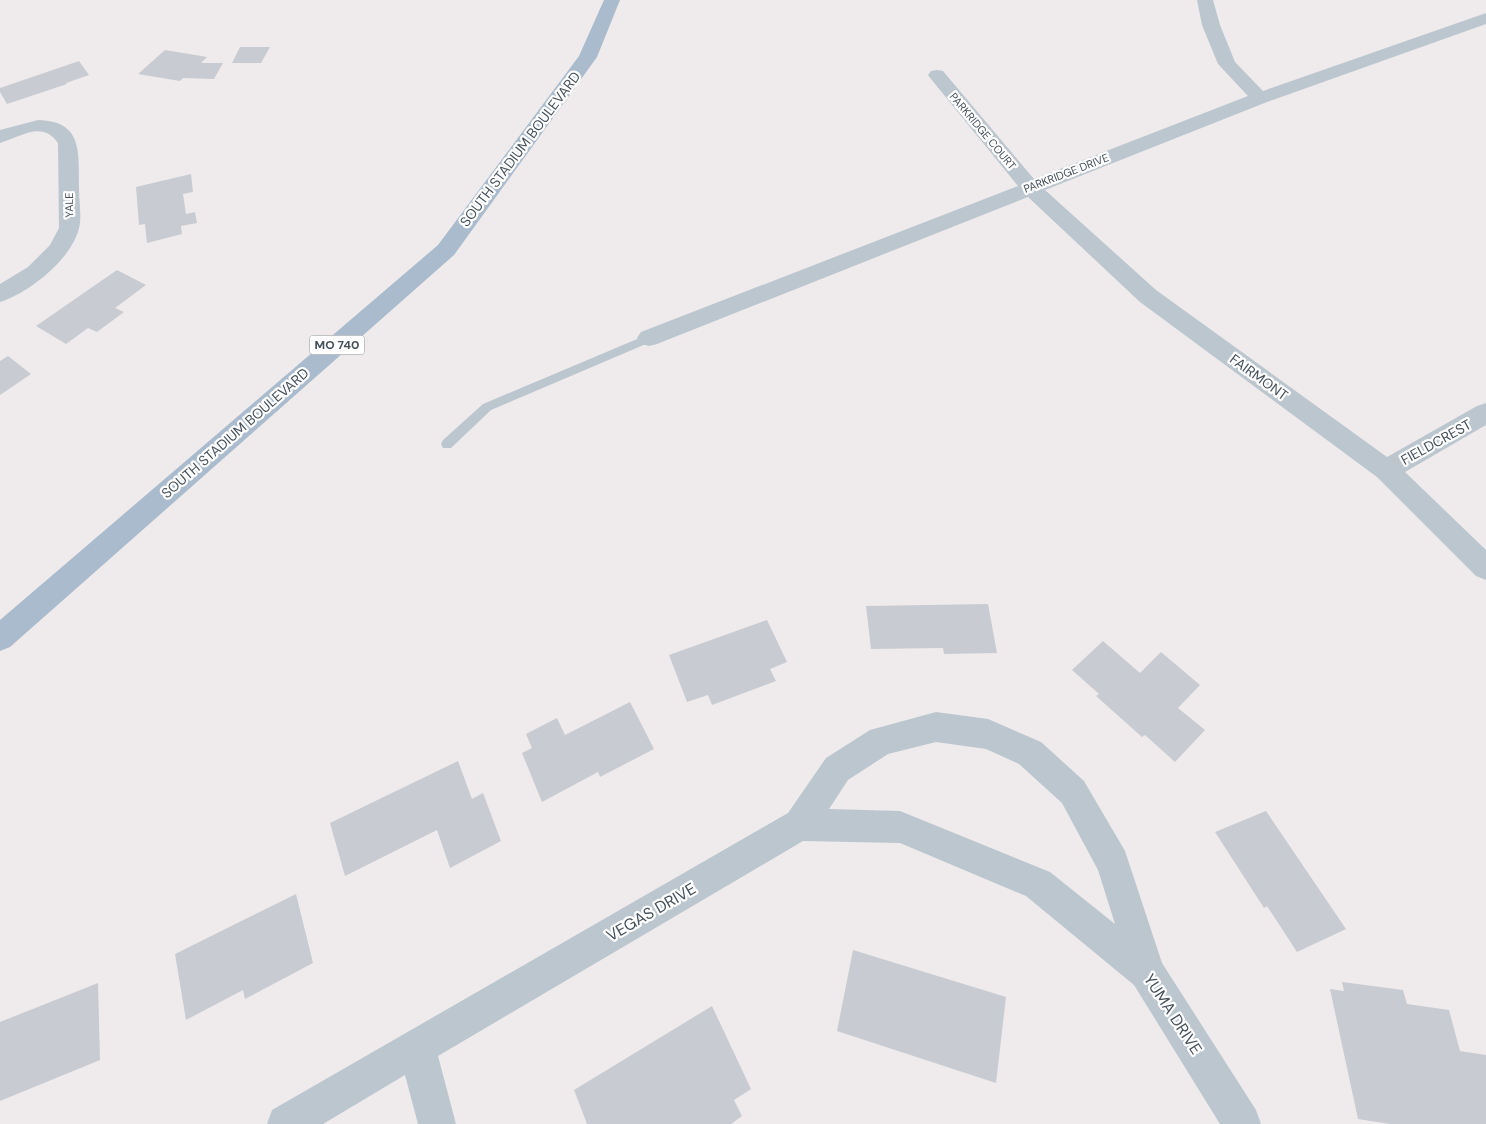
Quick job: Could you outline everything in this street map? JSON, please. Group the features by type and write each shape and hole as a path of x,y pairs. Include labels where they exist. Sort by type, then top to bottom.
{"main road":[{"name":"SOUTH STADIUM BOULEVARD","path":"0,638 446,250 588,57 612,0"}],"street":[{"path":"1205,0 1210,25 1227,64 1260,98"},
{"name":"PARKRIDGE DRIVE","path":"649,338 1260,98 1486,18"},
{"name":"PARKRIDGE COURT","path":"937,75 1030,187"},
{"name":"YALE","path":"0,137 48,124 57,128 68,143 69,228 58,249 36,272 0,294"},
{"name":"FAIRMONT","path":"1030,187 1148,296 1386,470 1486,568"},
{"name":"FIELDCREST","path":"1386,470 1486,413"},
{"path":"800,825 837,770 881,741 936,727 988,734 1030,754 1072,792 1113,863 1147,972"},
{"name":"YUMA DRIVE","path":"800,825 900,827 1038,884 1147,972 1242,1124"},
{"name":"VEGAS DRIVE","path":"286,1124 800,825"},
{"path":"417,1048 437,1124"}],"lane":[{"path":"447,444 487,406 649,338"}],"building":[{"path":"240,47 270,47 261,63 232,63"},
{"path":"165,50 207,57 201,63 223,63 214,79 183,78 180,81 138,74"},
{"path":"79,61 89,75 7,104 0,92 0,88"},
{"path":"191,174 193,192 183,194 186,214 195,212 197,223 181,226 182,234 147,243 145,224 139,225 136,187"},
{"path":"117,270 146,285 115,308 124,312 97,332 88,328 66,344 36,326"},
{"path":"8,356 31,374 0,395 0,361"},
{"path":"988,604 997,653 944,654 943,648 871,649 866,606"},
{"path":"767,620 787,662 770,669 776,681 712,705 708,695 687,702 669,655"},
{"path":"1103,641 1140,673 1161,652 1200,685 1178,708 1205,730 1175,762 1145,735 1142,737 1096,696 1099,694 1072,670"},
{"path":"630,702 654,749 600,777 598,772 542,802 522,753 532,748 526,734 557,718 565,735"},
{"path":"458,761 472,799 483,793 501,841 450,868 437,830 345,876 330,823"},
{"path":"1266,811 1346,929 1297,952 1267,906 1264,908 1215,832"},
{"path":"296,894 313,963 245,999 243,990 186,1020 175,954"},
{"path":"853,950 1006,997 996,1083 837,1031"},
{"path":"1342,982 1403,990 1407,1004 1449,1010 1460,1051 1486,1055 1486,1124 1390,1124 1358,1119 1330,989 1344,991"},
{"path":"98,983 100,1060 0,1101 0,1022"},
{"path":"712,1006 751,1089 734,1100 742,1116 731,1124 587,1124 574,1090"}]}
